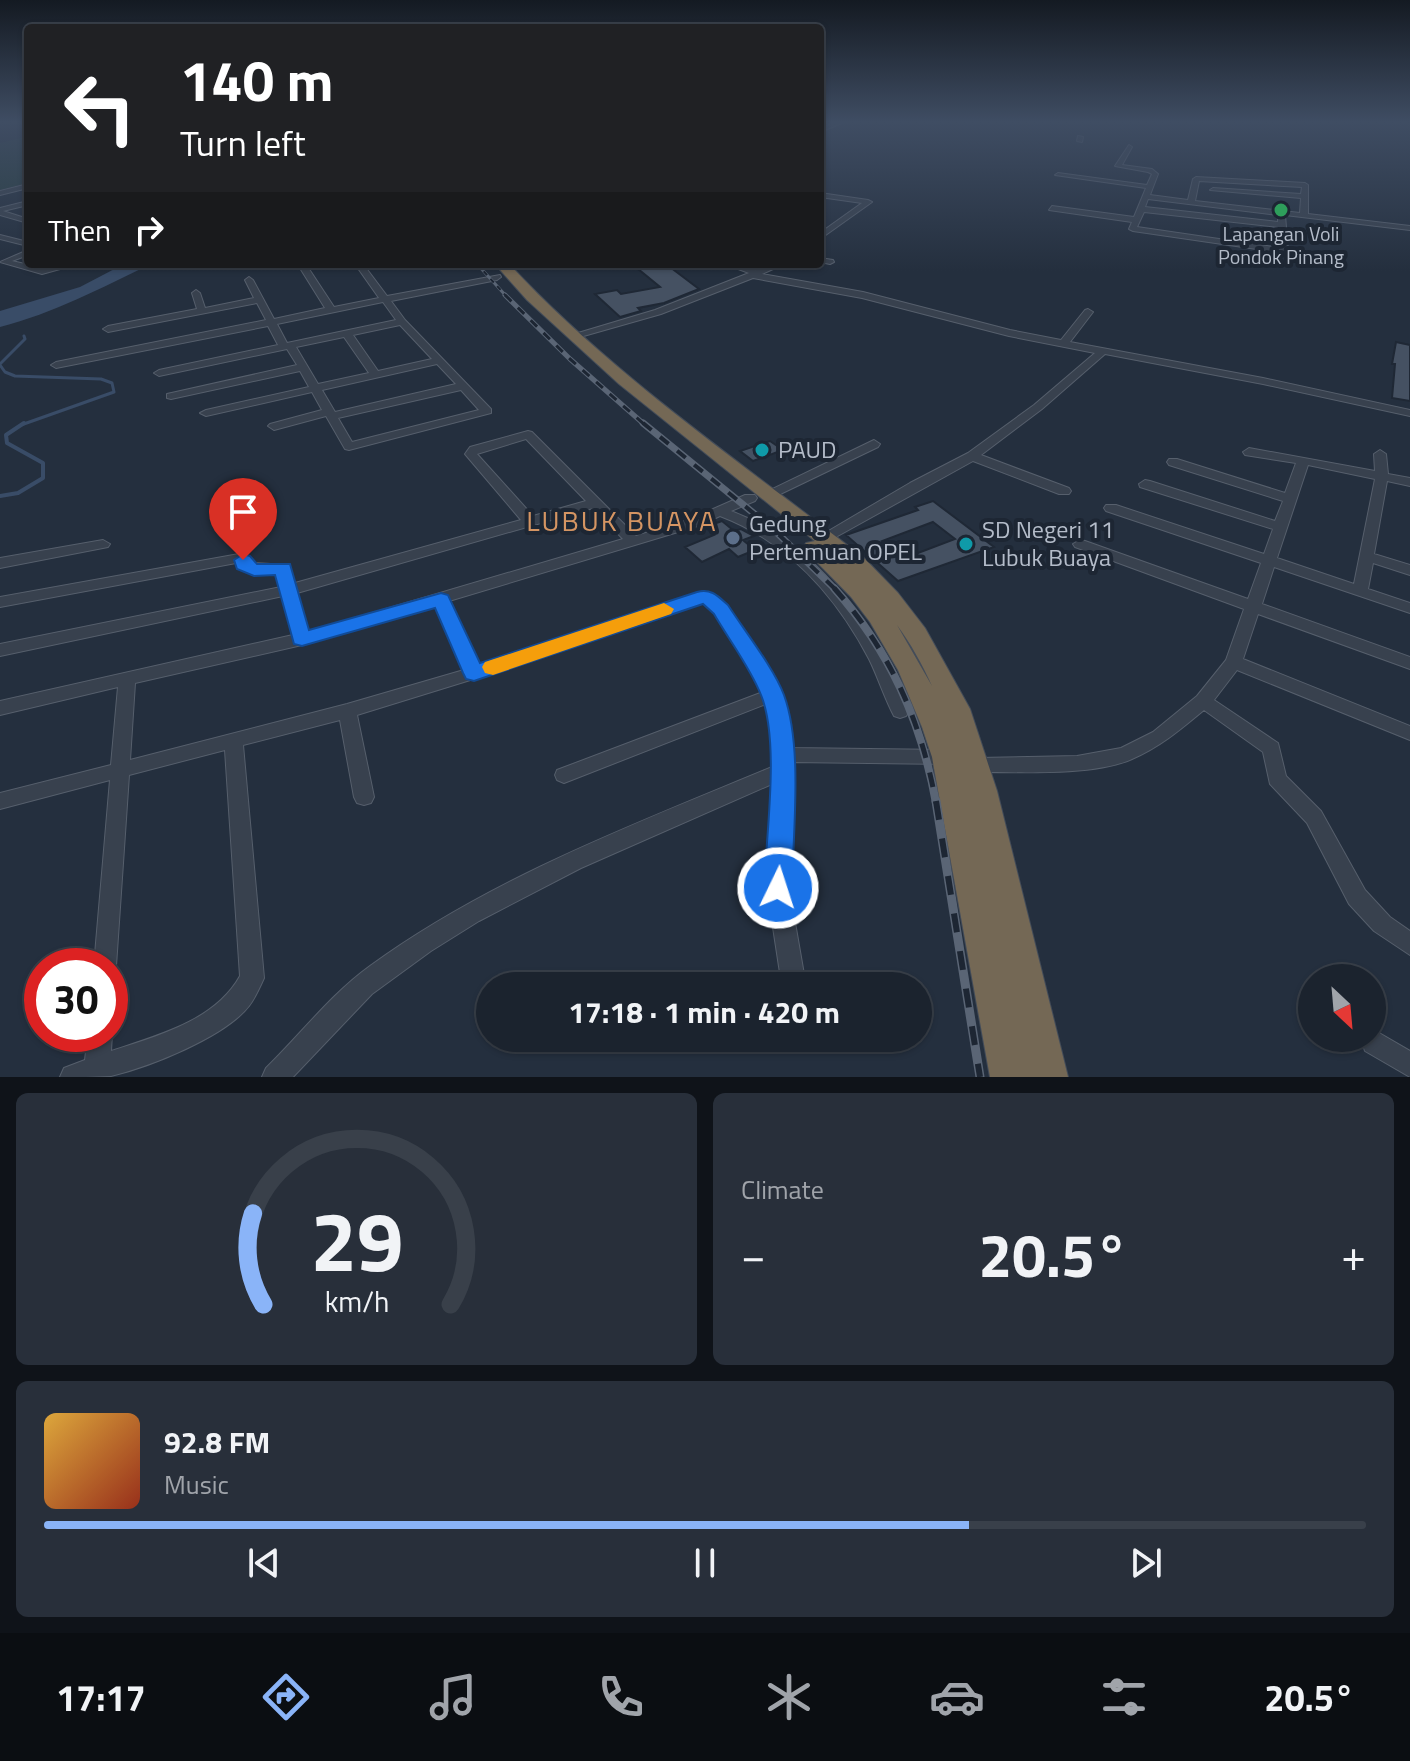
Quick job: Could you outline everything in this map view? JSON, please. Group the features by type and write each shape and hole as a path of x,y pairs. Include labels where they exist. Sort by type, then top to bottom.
{"highway":[{"path":"495,268 759,496 840,571 881,622 920,657 951,696 978,765 1048,1077"},
{"path":"495,268 559,340 661,429 825,539 874,580 907,618 920,657 926,697 947,757 1010,1077"},
{"path":"881,622 907,618"}],"street":[{"path":"1094,173 1116,171"},
{"path":"1155,171 1133,229 1284,251 1281,212"},
{"path":"1058,175 1150,187"},
{"path":"0,193 24,187"},
{"path":"1191,201 1194,188 1304,196 1304,212"},
{"path":"824,196 868,202 824,234"},
{"path":"1147,197 1304,212 1410,228"},
{"path":"1191,201 1304,212"},
{"path":"0,212 24,204"},
{"path":"1052,208 1136,220"},
{"path":"1140,209 1283,225"},
{"path":"0,212 24,220"},
{"path":"1184,237 1191,215"},
{"path":"1233,244 1236,220"},
{"path":"0,237 24,243"},
{"path":"0,247 18,242"},
{"path":"24,254 4,262 24,267"},
{"path":"29,268 42,271 56,268"},
{"path":"304,268 331,310"},
{"path":"249,280 270,323 302,367 349,446 487,411 402,322 362,268"},
{"path":"56,365 384,299 495,268"},
{"path":"739,268 755,274 863,295 960,322 1410,413"},
{"path":"573,336 658,312 770,268"},
{"path":"196,293 202,311"},
{"path":"108,329 260,300"},
{"path":"1063,344 1088,312"},
{"path":"159,373 402,322"},
{"path":"346,333 376,375"},
{"path":"825,539 972,456 1038,407 1103,351"},
{"path":"206,413 437,361"},
{"path":"171,396 302,367"},
{"path":"274,426 463,386"},
{"path":"530,521 471,454 474,450 528,435 633,541"},
{"path":"0,708 302,639 441,600 719,511 874,444"},
{"path":"1249,452 1410,482"},
{"path":"1360,592 1382,476 1380,454"},
{"path":"972,456 1064,491"},
{"path":"978,765 1077,763 1124,755 1159,737 1203,701 1234,662 1303,460"},
{"path":"1173,462 1291,499"},
{"path":"1145,484 1280,527"},
{"path":"0,650 289,590 595,503"},
{"path":"1111,508 1410,608"},
{"path":"719,511 767,532 823,582 872,647 900,711"},
{"path":"0,563 103,544"},
{"path":"1080,544 1410,663"},
{"path":"1367,556 1410,570"},
{"path":"0,602 239,558 248,568 283,568 302,639"},
{"path":"0,801 234,743 347,711 474,673 704,596 721,609 773,695 781,733 782,763 778,888 792,972"},
{"path":"441,600 474,673"},
{"path":"1234,662 1410,733"},
{"path":"106,948 127,680"},
{"path":"564,775 773,695"},
{"path":"1203,701 1272,748 1277,779 1314,817 1357,897 1382,924 1410,944"},
{"path":"347,711 364,797"},
{"path":"73,1077 188,1033 229,1009 248,990 252,978 234,743"},
{"path":"275,1077 307,1047 345,1001 379,973 440,935 571,864 782,763 925,754 947,757"},
{"path":"1386,1050 1410,1065"},
{"path":"97,1067 98,1052"}],"green space":[{"path":"0,171 24,171 24,184 0,190"}],"water":[{"path":"116,268 143,268 58,307 0,327 0,311 80,287"}],"building":[{"path":"637,268 671,268 699,289 664,303 638,308 641,311 620,317 595,294 617,290 621,294 660,287"},
{"path":"1396,342 1410,345 1410,401 1392,398 1395,364 1392,364"},
{"name":"PAUD","path":"770,441 783,450 753,461 740,451"},
{"name":"SD Negeri 11 Lubuk Buaya","path":"933,501 994,547 898,581 846,535 918,510 915,507","holes":["933,522 955,539 902,559 882,541"]},
{"path":"722,521 734,531 741,529 754,536 743,540 755,550 738,557 729,549 702,562 685,547 714,535 705,527"}],"waterway":[{"path":"0,364 25,339 24,336"},
{"path":"0,365 5,372 15,376 101,379 112,383 114,392 21,425"},
{"path":"0,496 18,493 43,478 43,463 7,443 6,435 21,425"}],"railway":[{"path":"481,268 507,297"},
{"path":"507,297 570,359 645,425"},
{"path":"643,423 773,529 834,588"},
{"path":"834,588 871,636 900,688 922,743 936,803"},
{"path":"936,801 980,1077"}],"slow traffic":[{"path":"493,667 664,609"}],"place":[{"name":"Lapangan Voli Pondok Pinang","path":"1281,210"},
{"name":"PAUD","path":"762,450"},
{"name":"Gedung Pertemuan OPEL","path":"733,538"},
{"name":"SD Negeri 11 Lubuk Buaya","path":"966,544"}],"district":[{"name":"LUBUK BUAYA","path":"622,521"}],"route":[{"path":"243,560 244,565 254,570 283,568 302,639 441,600 474,673 704,596 715,602 773,695 782,755 778,888"}]}
